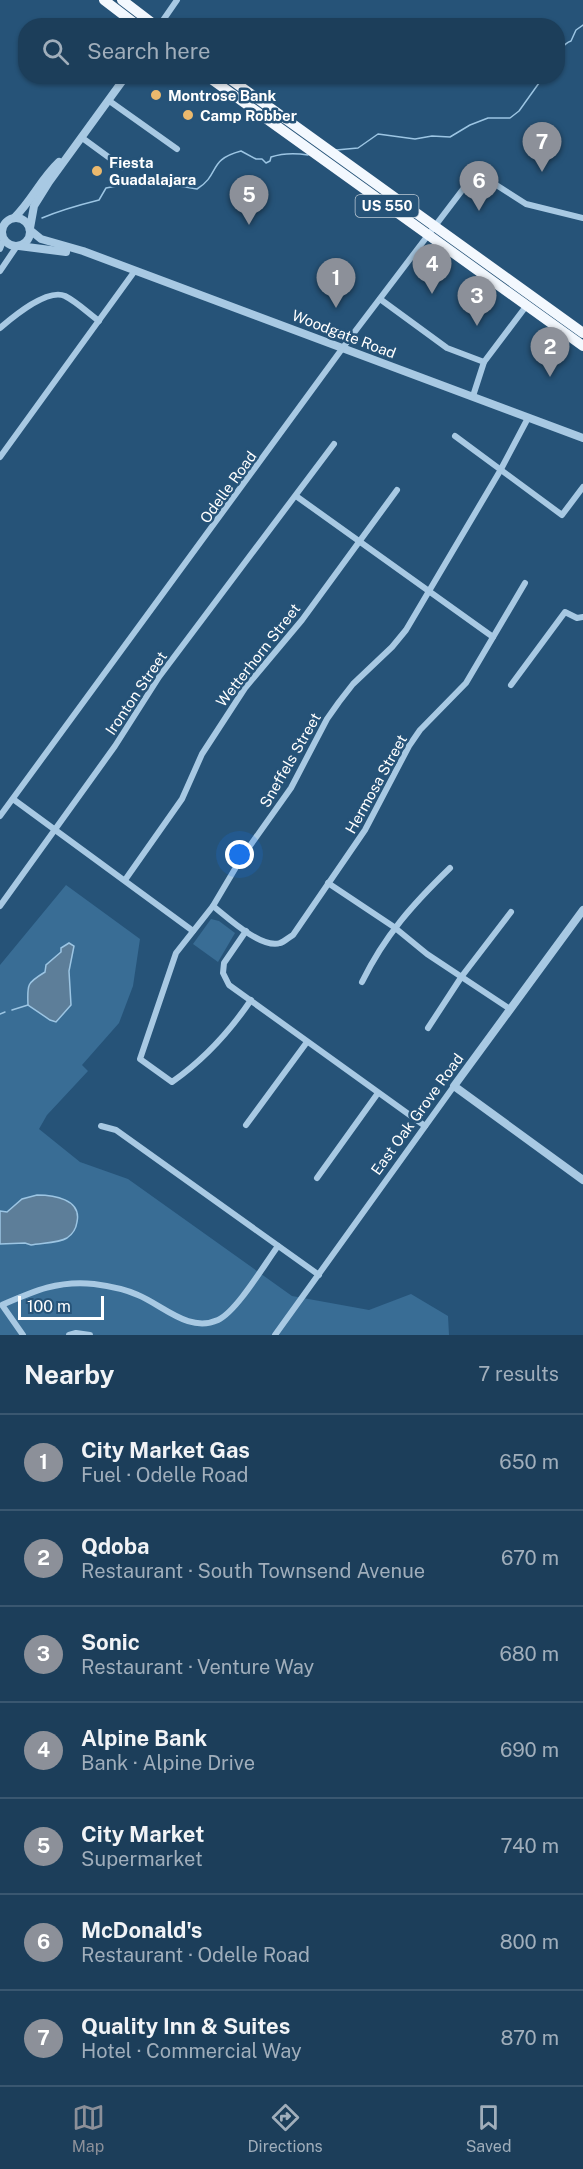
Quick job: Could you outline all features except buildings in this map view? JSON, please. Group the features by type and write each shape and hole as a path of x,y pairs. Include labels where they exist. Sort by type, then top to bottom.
{"highway":[{"path":"104,0 128,18"},
{"path":"122,0 147,18"},
{"name":"US 550","path":"218,84 346,177 431,231 530,302 583,346"},
{"name":"US 550","path":"237,84 353,167 431,231"},
{"name":"US 550","path":"530,302 583,333"}],"street":[{"path":"164,18 177,0"},
{"path":"0,271 18,246 29,238 34,206 120,84"},
{"path":"108,99 177,149"},
{"path":"81,137 122,167"},
{"path":"0,249 2,227 24,209 46,176 81,137"},
{"name":"Odelle Road","path":"0,816 380,298 476,172 526,204 583,218"},
{"path":"0,218 26,221 30,229"},
{"name":"Woodgate Road","path":"30,229 41,239 96,256 583,438"},
{"path":"2,237 9,245 18,246"},
{"name":"Woodgate Road","path":"18,246 96,256"},
{"path":"0,457 134,272"},
{"path":"0,328 14,316 49,295 63,295 99,321"},
{"path":"380,298 447,348 484,362"},
{"path":"473,396 484,362 530,302"},
{"name":"Sneffels Street","path":"251,1000 235,1024 184,1074 172,1082 140,1059 176,953 213,906 242,857 291,788 339,702 353,684 392,647 406,630 500,471 528,418"},
{"path":"455,436 562,515 583,487"},
{"name":"Ironton Street","path":"0,906 115,746 159,678 334,444"},
{"name":"Wetterhorn Street","path":"125,880 183,799 202,754 245,688 302,620 397,490"},
{"path":"296,496 493,637"},
{"name":"Hermosa Street","path":"246,931 270,943 281,943 293,935 365,830 409,746 420,730 466,684 525,583"},
{"path":"511,686 565,612 577,618 583,617"},
{"path":"13,799 193,930"},
{"path":"362,982 376,954 394,927 418,899 450,868"},
{"path":"328,883 394,927 427,954 510,1009"},
{"path":"213,906 246,931 224,963 223,973 229,985 425,1126"},
{"name":"East Oak Grove Road","path":"275,1335 583,910"},
{"path":"428,1028 462,976 511,912"},
{"path":"246,1125 307,1042"},
{"path":"454,1086 583,1180"},
{"path":"317,1178 378,1093"},
{"path":"101,1126 116,1130 319,1275"},
{"path":"23,1335 2,1305 44,1287 65,1283 93,1284 139,1295 185,1321 202,1325 219,1320 232,1309 278,1246"},
{"path":"69,1335 90,1335"}],"shaded area":[{"path":"66,885 140,939 133,986 119,1023 82,1065 88,1071 47,1115 39,1129 80,1162 128,1179 292,1296 369,1310 411,1294 448,1316 449,1335 0,1335 0,965"},
{"path":"211,919 219,921 235,933 218,962 193,944"},
{"path":"69,943 74,946 69,971 71,1005 56,1022 28,1005 28,988 31,982 45,972 46,965 61,952 61,948"},
{"path":"37,1195 58,1197 71,1203 77,1214 77,1225 73,1233 64,1240 55,1242 31,1245 25,1243 0,1244 0,1211 7,1212 22,1199"}],"waterway":[{"path":"565,44 571,41 576,30 583,25"},
{"path":"336,150 358,148 378,134 415,139 432,136 450,137 488,118 510,118 519,111 538,84"},
{"path":"42,218 99,200 106,188 129,184 152,184 197,189 209,178 218,163 241,151 256,159 262,159 266,163 271,157 280,155 308,155"},
{"path":"12,1010 28,1005"},
{"path":"0,1014 5,1012"}],"place":[{"name":"Montrose Bank","path":"156,95"},
{"name":"Camp Robber","path":"188,115"},
{"name":"Fiesta Guadalajara","path":"97,171"},
{"name":"Quality Inn & Suites","path":"542,172"},
{"name":"McDonald's","path":"479,211"},
{"name":"City Market","path":"249,225"},
{"name":"Alpine Bank","path":"432,294"},
{"name":"City Market Gas","path":"336,308"},
{"name":"Sonic","path":"477,326"},
{"name":"Qdoba","path":"550,377"}]}
